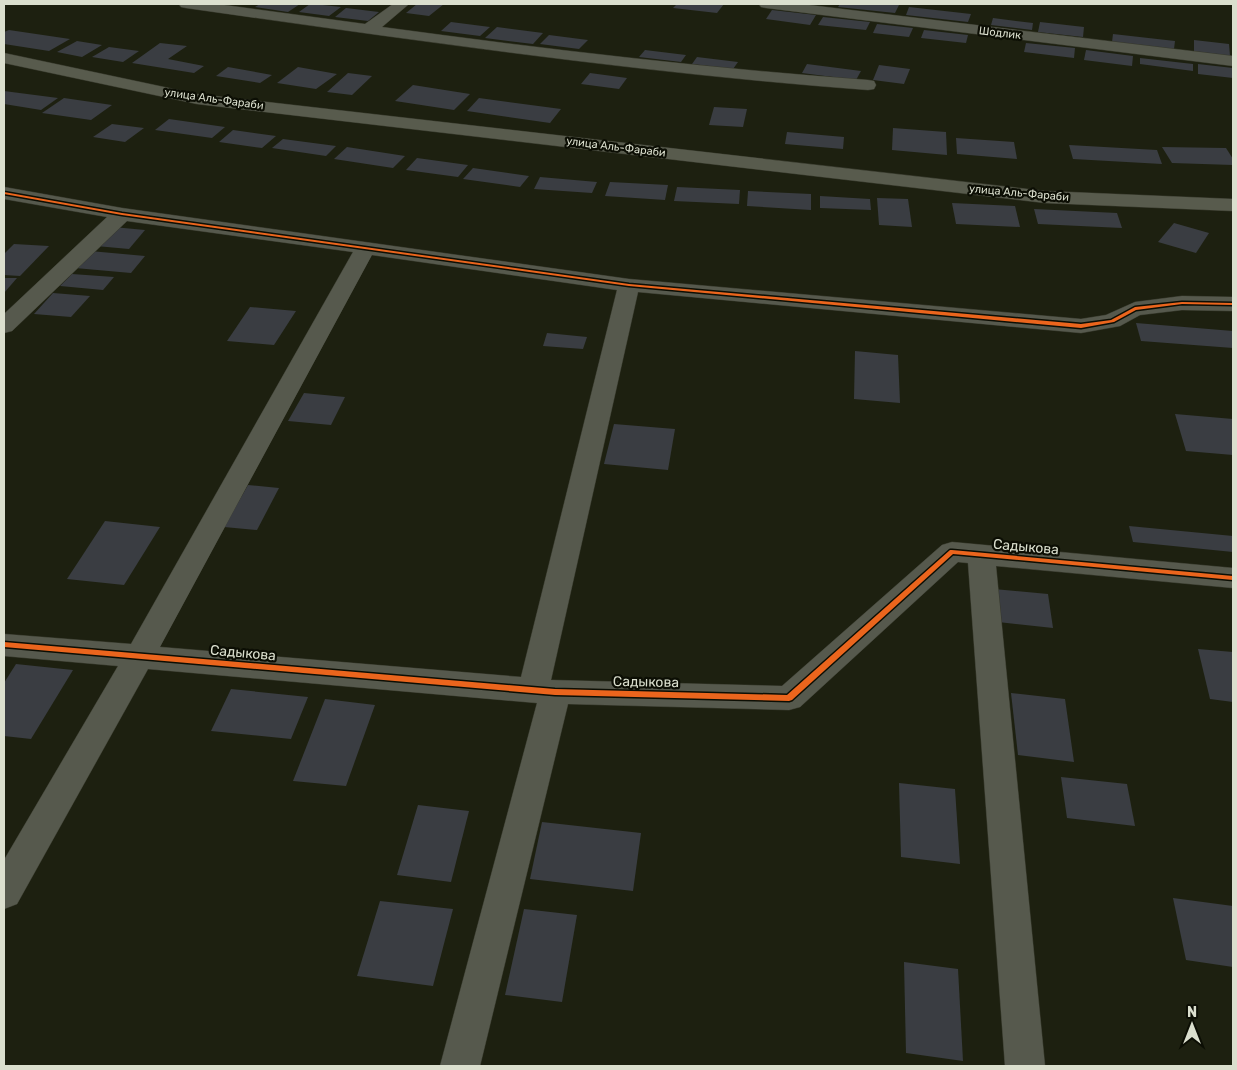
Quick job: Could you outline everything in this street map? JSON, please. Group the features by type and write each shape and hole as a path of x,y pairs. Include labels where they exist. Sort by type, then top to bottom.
{"main road":[{"name":"улица Аль-Фараби","path":"4,58 197,99 1045,197 1233,204"}],"street":[{"path":"186,4 524,50 764,78 868,85"},
{"path":"369,29 402,4"},
{"name":"Шодлик","path":"766,4 1233,61"},
{"path":"4,193 122,214 629,285 1080,326 1112,321 1135,309 1182,303 1233,304"},
{"path":"4,326 122,214"},
{"path":"4,893 140,656 366,247"},
{"path":"460,1066 544,691 629,285"},
{"name":"Садыкова","path":"4,645 544,691 789,698 952,552 1233,578"},
{"path":"981,555 1025,1066"}],"building":[{"path":"260,4 300,4 288,12 255,7"},
{"path":"310,4 341,7 329,16 299,12"},
{"path":"417,4 444,4 429,16 406,13"},
{"path":"677,4 724,4 717,13 673,8"},
{"path":"840,4 899,5 895,13 838,7"},
{"path":"909,7 971,14 968,22 906,15"},
{"path":"346,8 379,12 368,21 335,17"},
{"path":"772,10 816,15 810,25 766,19"},
{"path":"823,17 870,22 866,30 818,25"},
{"path":"993,18 1033,23 1032,30 991,25"},
{"path":"451,22 490,27 480,36 441,31"},
{"path":"1040,22 1084,27 1083,37 1038,32"},
{"path":"877,24 913,28 909,37 873,33"},
{"path":"497,27 543,33 533,44 485,38"},
{"path":"9,30 70,39 49,51 4,44 4,32"},
{"path":"924,30 968,35 966,43 921,38"},
{"path":"1113,34 1175,41 1174,49 1112,42"},
{"path":"549,35 588,40 579,49 540,44"},
{"path":"1194,40 1229,44 1230,56 1194,52"},
{"path":"77,41 102,45 82,57 57,52"},
{"path":"160,43 187,46 168,59 204,66 194,73 132,63"},
{"path":"1026,43 1075,48 1074,58 1024,52"},
{"path":"109,47 139,51 123,62 92,57"},
{"path":"645,50 686,55 681,62 639,57"},
{"path":"1086,50 1133,56 1132,66 1084,60"},
{"path":"697,57 738,62 733,69 692,64"},
{"path":"1140,58 1193,64 1193,71 1140,64"},
{"path":"807,64 861,71 856,80 802,73"},
{"path":"1198,64 1233,68 1233,78 1198,74"},
{"path":"879,65 910,69 904,84 873,80"},
{"path":"228,67 272,75 260,83 216,76"},
{"path":"298,67 337,74 316,89 277,83"},
{"path":"348,73 372,76 352,95 327,92"},
{"path":"590,73 627,78 619,89 581,84"},
{"path":"413,85 470,94 454,110 395,101"},
{"path":"4,91 58,98 41,110 4,104"},
{"path":"64,98 112,105 91,120 42,113"},
{"path":"479,98 561,109 550,123 467,111"},
{"path":"714,107 747,109 743,127 709,125"},
{"path":"169,119 225,127 212,138 155,130"},
{"path":"112,124 144,128 125,142 93,137"},
{"path":"893,128 946,132 947,155 892,150"},
{"path":"233,130 276,136 262,148 219,142"},
{"path":"787,132 844,137 843,149 785,144"},
{"path":"956,138 1014,142 1017,159 957,154"},
{"path":"283,139 336,146 326,156 272,148"},
{"path":"1069,145 1157,150 1162,164 1073,159"},
{"path":"347,147 405,156 393,168 334,159"},
{"path":"1162,147 1226,148 1233,159 1233,165 1172,163"},
{"path":"417,158 468,165 458,177 406,170"},
{"path":"473,168 529,176 520,187 463,179"},
{"path":"540,177 597,182 592,193 534,189"},
{"path":"610,182 668,185 665,200 605,196"},
{"path":"677,187 740,190 739,204 674,201"},
{"path":"748,191 811,194 811,210 747,206"},
{"path":"820,196 870,199 871,210 820,208"},
{"path":"877,198 908,199 912,227 879,225"},
{"path":"952,203 1015,206 1020,227 956,224"},
{"path":"1034,209 1117,213 1122,228 1038,224"},
{"path":"1174,223 1209,233 1196,253 1158,242"},
{"path":"113,227 145,230 129,249 96,246"},
{"path":"14,244 49,246 20,276 4,275 4,254"},
{"path":"90,251 145,256 131,273 75,268"},
{"path":"72,274 114,277 103,290 60,286"},
{"path":"4,278 17,278 4,293"},
{"path":"53,293 90,296 71,317 34,314"},
{"path":"250,307 296,311 274,345 227,341"},
{"path":"1136,323 1233,331 1233,348 1141,341"},
{"path":"547,333 587,337 583,349 543,346"},
{"path":"855,351 898,355 900,403 854,399"},
{"path":"304,393 345,397 331,425 288,421"},
{"path":"1175,414 1233,419 1233,455 1186,451"},
{"path":"614,424 675,429 668,470 604,464"},
{"path":"248,485 279,488 257,530 224,527"},
{"path":"105,521 160,527 124,585 67,579"},
{"path":"1129,526 1233,536 1233,552 1133,542"},
{"path":"994,589 1048,594 1053,628 998,622"},
{"path":"1198,649 1233,652 1233,702 1210,699"},
{"path":"16,664 73,670 31,739 4,736 4,683"},
{"path":"231,689 308,697 291,739 211,731"},
{"path":"1011,693 1065,699 1074,762 1018,755"},
{"path":"325,699 375,705 346,786 293,781"},
{"path":"1061,777 1127,784 1135,826 1067,818"},
{"path":"899,783 955,789 960,864 901,857"},
{"path":"418,805 469,811 451,882 397,875"},
{"path":"542,822 641,833 633,891 530,879"},
{"path":"1173,898 1233,906 1233,967 1186,960"},
{"path":"380,901 453,909 433,986 357,976"},
{"path":"524,909 577,915 562,1002 505,995"},
{"path":"904,962 958,969 963,1061 906,1053"}],"cycle path":[{"path":"4,193 122,214 629,285 1081,326 1112,321 1135,309 1182,303 1233,304"},
{"path":"4,645 555,692 789,698 952,552 1233,578"}]}
